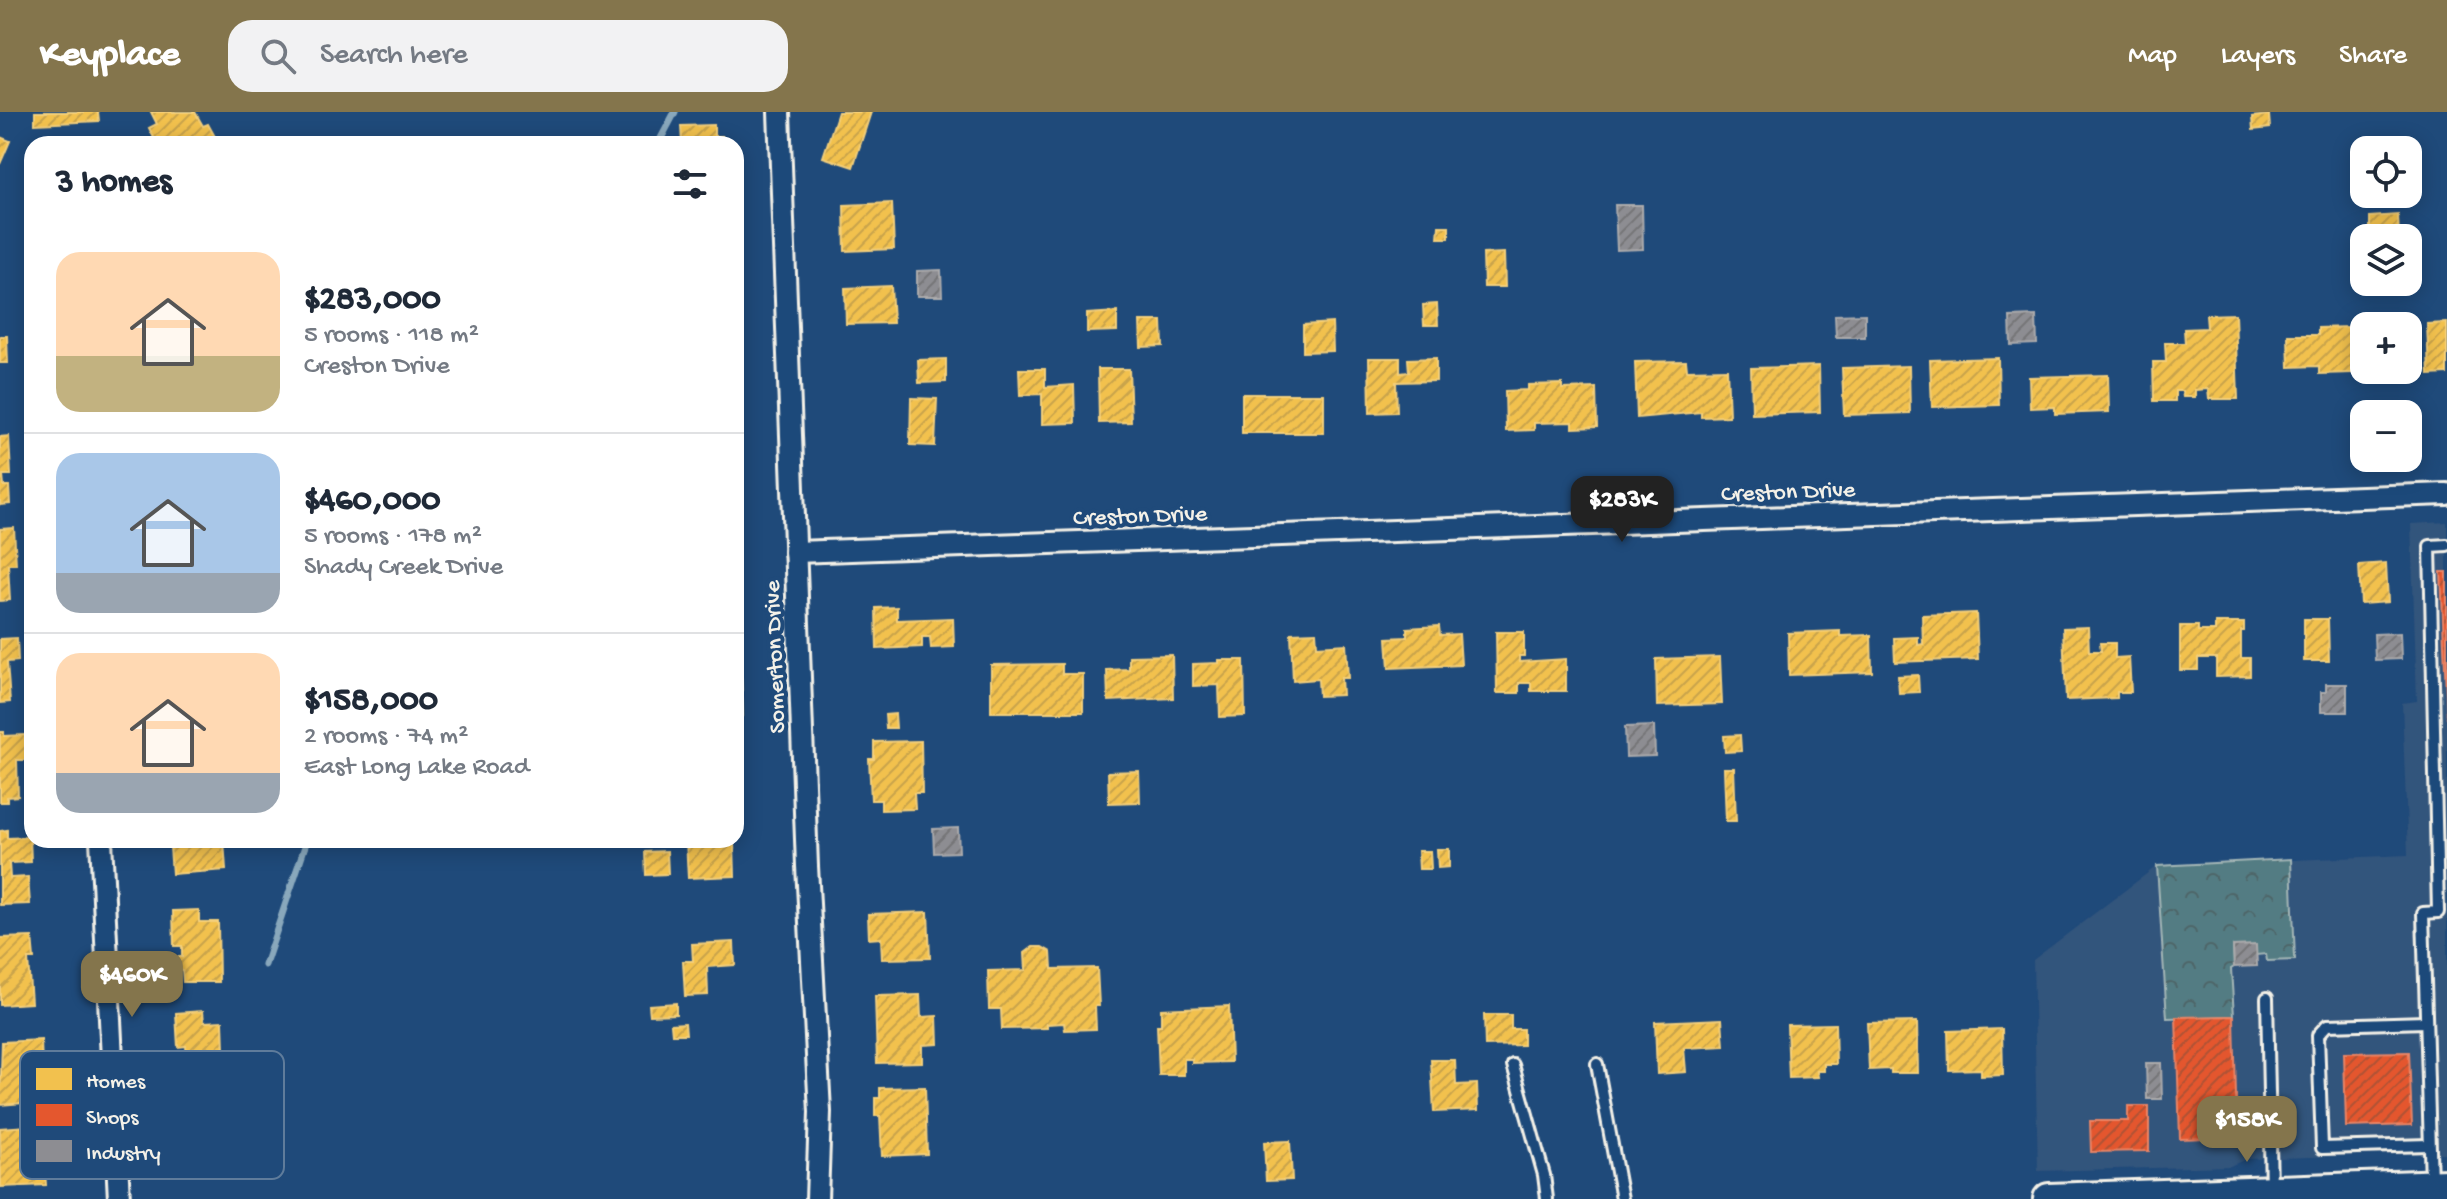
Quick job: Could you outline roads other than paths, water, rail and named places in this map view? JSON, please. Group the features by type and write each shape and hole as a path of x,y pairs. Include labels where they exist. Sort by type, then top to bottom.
{"main road":[{"path":"2049,1199 2439,1185"}],"street":[{"name":"Somerton Drive","path":"779,112 807,866 820,1112 817,1199"},
{"name":"Creston Drive","path":"795,552 2447,494"},
{"path":"101,848 112,1051"},
{"path":"118,1179 119,1199"}],"lane":[{"path":"2439,1185 2429,1145 2423,913 2438,912 2430,546 2447,545"},
{"path":"2267,998 2271,1191"},
{"path":"2426,1022 2327,1025 2318,1035 2322,1148 2429,1145"},
{"path":"1597,1064 1622,1199"},
{"path":"1513,1065 1544,1175 1547,1199"}],"waterway":[{"path":"662,136 675,112"},
{"path":"265,965 304,848"}]}
